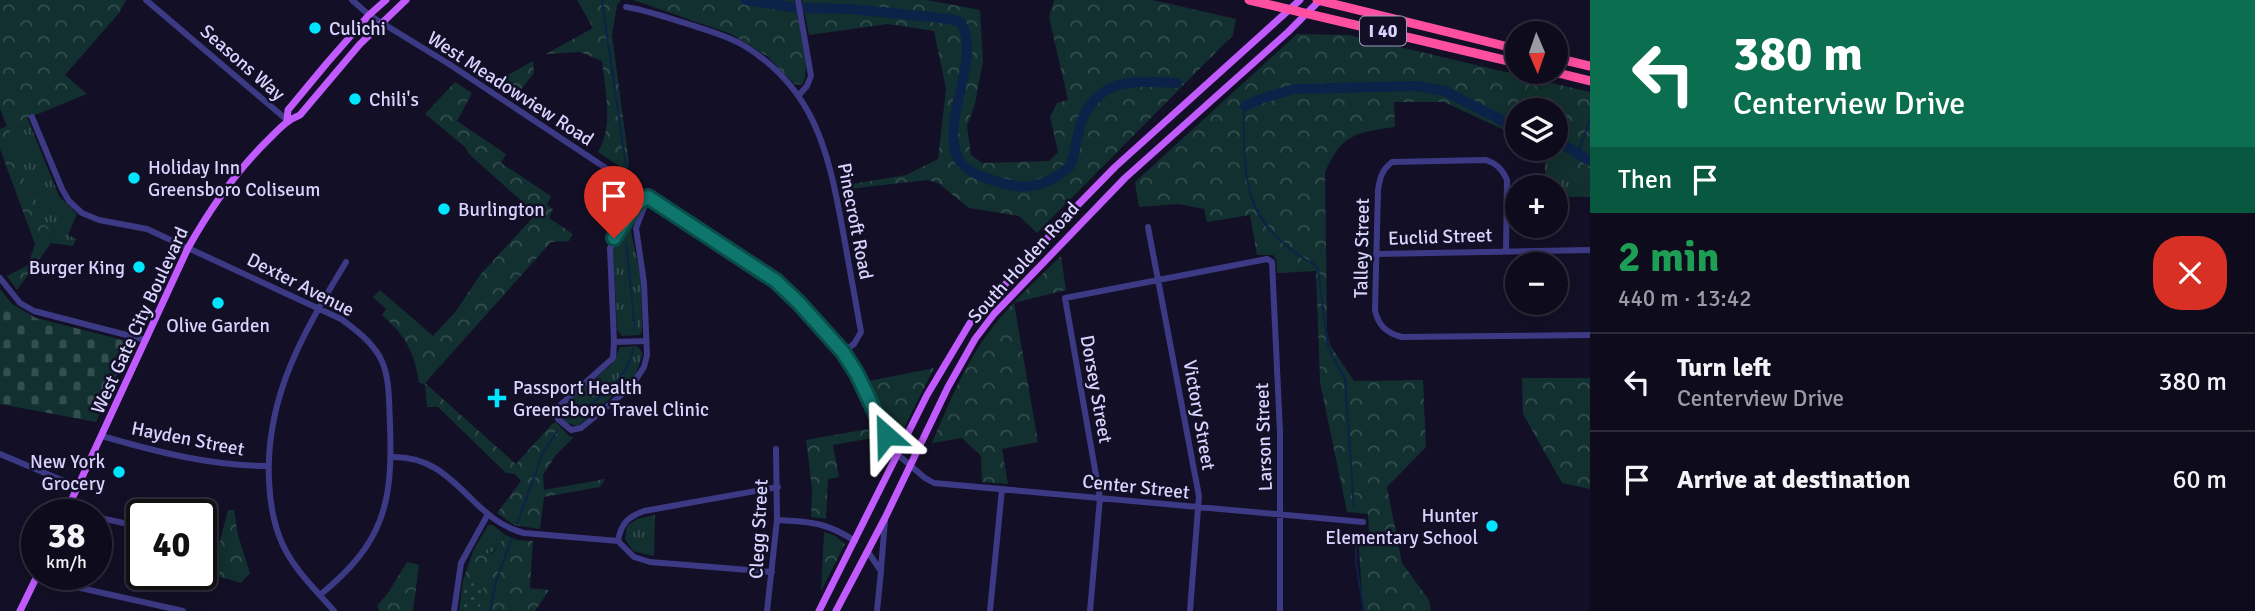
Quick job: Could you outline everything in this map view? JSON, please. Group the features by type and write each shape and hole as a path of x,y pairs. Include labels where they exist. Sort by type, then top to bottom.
{"highway":[{"name":"I 40","path":"1249,0 1505,60"},
{"name":"I 40","path":"1318,0 1505,46"},
{"path":"1568,61 1590,66"},
{"path":"1568,75 1590,80"}],"main road":[{"name":"West Gate City Boulevard","path":"287,120 288,110 369,15 386,0"},
{"name":"West Gate City Boulevard","path":"73,499 188,248 210,209 233,178 287,120 300,115 360,44 406,0"},
{"name":"South Holden Road","path":"819,611 946,360 986,303 1115,167 1300,0"},
{"name":"South Holden Road","path":"836,611 963,359 994,314 1125,178 1289,33 1318,0"},
{"path":"20,611 30,590"}],"street":[{"name":"Seasons Way","path":"146,0 287,120"},
{"name":"West Meadowview Road","path":"352,0 369,15 776,281 843,352 897,454 910,466"},
{"path":"626,7 706,30 742,44 774,68 798,96 811,76 798,0"},
{"name":"Pinecroft Road","path":"798,96 816,125 824,146 861,332 854,344 843,352"},
{"path":"32,117 62,189 74,206 94,218 141,227 188,248"},
{"name":"Talley Street","path":"1506,250 1507,180 1497,166 1486,160 1392,162 1380,177 1378,190 1377,320 1391,335 1402,337 1590,335"},
{"path":"648,197 636,228 643,272 645,361 635,382 581,428 571,430 558,419 556,409 613,358 610,247 636,204 648,197"},
{"name":"Victory Street","path":"1148,226 1199,496 1190,611"},
{"name":"Dexter Avenue","path":"188,248 341,319 359,332 380,356 387,371 391,457 388,495 374,533 343,575 320,595"},
{"name":"Euclid Street","path":"1376,254 1590,250"},
{"name":"Larson Street","path":"1159,281 1267,259 1272,262 1280,432 1280,611"},
{"path":"334,611 301,574 282,542 270,500 268,466 272,422 282,384 318,308 346,262"},
{"path":"0,278 20,303 34,311 146,340"},
{"name":"Dorsey Street","path":"1090,611 1100,498 1065,298 1159,281"},
{"path":"614,342 646,341"},
{"name":"Hayden Street","path":"102,436 234,466 268,466"},
{"name":"Clegg Street","path":"767,611 777,520 776,449"},
{"path":"0,454 78,487"},
{"path":"391,457 423,460 437,467 488,514 511,530 618,541 634,557 650,562 772,572"},
{"name":"Center Street","path":"910,466 934,483 1363,522"},
{"path":"618,541 623,523 630,516 778,486"},
{"path":"990,611 1002,489"},
{"path":"454,611 461,563 488,514"},
{"path":"877,611 885,518"},
{"path":"777,520 808,522 835,528 855,541"},
{"path":"868,552 881,571"},
{"path":"95,590 183,611"}],"green space":[{"path":"0,0 126,0 119,13 65,75 87,94 8,126 36,216 48,227 51,243 17,290 7,276 28,265 35,244 0,149 0,129 7,126 0,109"},
{"path":"577,0 621,0 617,5 612,35 629,163 627,171 598,152 606,131 607,119 602,61 580,52 546,54 593,28"},
{"path":"633,0 794,0 805,56 805,77 802,85 794,84 767,56 731,34"},
{"path":"802,0 927,0 980,10 983,61 975,104 967,126 971,155 982,163 1049,161 1058,152 1050,117 1057,103 1068,100 1049,17 1054,0 1153,0 1236,19 1233,35 1037,233 1019,216 969,208 938,183 927,180 840,190 840,186 906,175 938,159 946,89 934,31 888,24 809,35"},
{"path":"1297,34 1349,35 1505,72 1505,84 1556,84 1590,92 1590,180 1561,161 1568,161 1568,98 1505,98 1505,130 1444,102 1394,102 1395,127 1352,137 1338,149 1325,172 1327,332 1330,345 1354,381 1423,380 1426,447 1387,487 1402,563 1429,600 1431,611 1363,611 1358,534 1369,534 1368,514 1347,512 1320,382 1316,271 1277,273 1273,255 1257,255 1250,215 1207,222 1204,209 1178,204 1139,207 1135,182"},
{"path":"533,61 534,73 516,96 497,81"},
{"path":"455,82 472,93 457,121 506,154 501,163 551,196 547,205 553,209 549,218 573,234 569,241 551,242 425,383 516,464 556,422 569,436 574,437 556,455 543,475 544,490 605,479 600,487 544,497 540,529 514,525 497,513 521,481 515,474 506,473 438,407 427,407 425,384 419,383 408,345 382,315 386,309 373,297 380,290 433,336 456,311 480,275 536,214 469,154 465,147 425,114"},
{"path":"27,117 59,196 77,214 68,235 76,239 73,246 51,243 48,227 36,216 7,126"},
{"path":"1545,161 1562,161 1590,180 1590,197 1568,197 1568,175 1545,175"},
{"path":"639,206 631,231 641,279 642,331 640,335 622,336 617,330 613,248"},
{"path":"1061,256 1066,290 1014,303"},
{"path":"0,289 12,304 36,318 131,342 96,422 0,404"},
{"path":"1014,303 1038,442 1002,449 1008,484 982,482 981,456 962,438 932,443 960,380 996,323"},
{"path":"637,346 643,353 635,377 578,426 567,423 562,417 562,406 612,364 620,347"},
{"path":"934,368 904,428 891,426 869,381"},
{"path":"1522,378 1590,378 1590,489 1562,483 1523,414"},
{"path":"868,429 872,438 833,445 839,477 828,479 826,519 811,517 812,489 806,440"},
{"path":"228,510 234,510 238,535 250,573 241,583 217,576 218,548"},
{"path":"655,515 654,556 633,551 625,539 627,526 637,519"},
{"path":"488,525 493,525 505,535 494,551 487,554 474,549"},
{"path":"824,532 834,535 845,544 821,591"},
{"path":"505,535 517,540 533,541 530,588 549,590 535,611 479,611 483,586 463,580 474,549 487,554 494,552"},
{"path":"407,562 419,565 413,611 379,611 377,606"},
{"path":"463,580 483,586 479,611 459,611"}],"waterway":[{"path":"602,0 626,166"},
{"path":"746,0 797,8"},
{"path":"804,8 851,9 951,19 961,23 966,36 967,51 953,135 955,150 958,159 968,169 1005,184 1038,185 1059,175 1070,166 1083,118 1091,104 1111,88 1135,82 1177,83"},
{"path":"1245,106 1295,89 1416,86 1445,91 1505,122"},
{"path":"1245,106 1245,156 1254,204 1272,232 1318,270 1328,347 1345,379 1354,508"},
{"path":"1578,153 1590,120"},
{"path":"1568,147 1590,161"},
{"path":"626,243 635,329"},
{"path":"569,419 599,398 620,378 633,349"},
{"path":"517,524 542,455 557,431"},
{"path":"1356,537 1356,563 1364,611"},
{"path":"490,611 496,581 512,538"}],"place":[{"name":"Culichi","path":"315,28"},
{"name":"Chili's","path":"355,99"},
{"name":"Holiday Inn Greensboro Coliseum","path":"134,178"},
{"name":"Burlington","path":"444,209"},
{"name":"Burger King","path":"139,267"},
{"name":"Olive Garden","path":"218,303"},
{"name":"Passport Health Greensboro Travel Clinic","path":"497,398"},
{"name":"New York Grocery","path":"119,472"},
{"name":"Hunter Elementary School","path":"1492,526"}],"route":[{"path":"614,238 636,204 648,197 776,281 843,352 857,374 886,435"}]}
